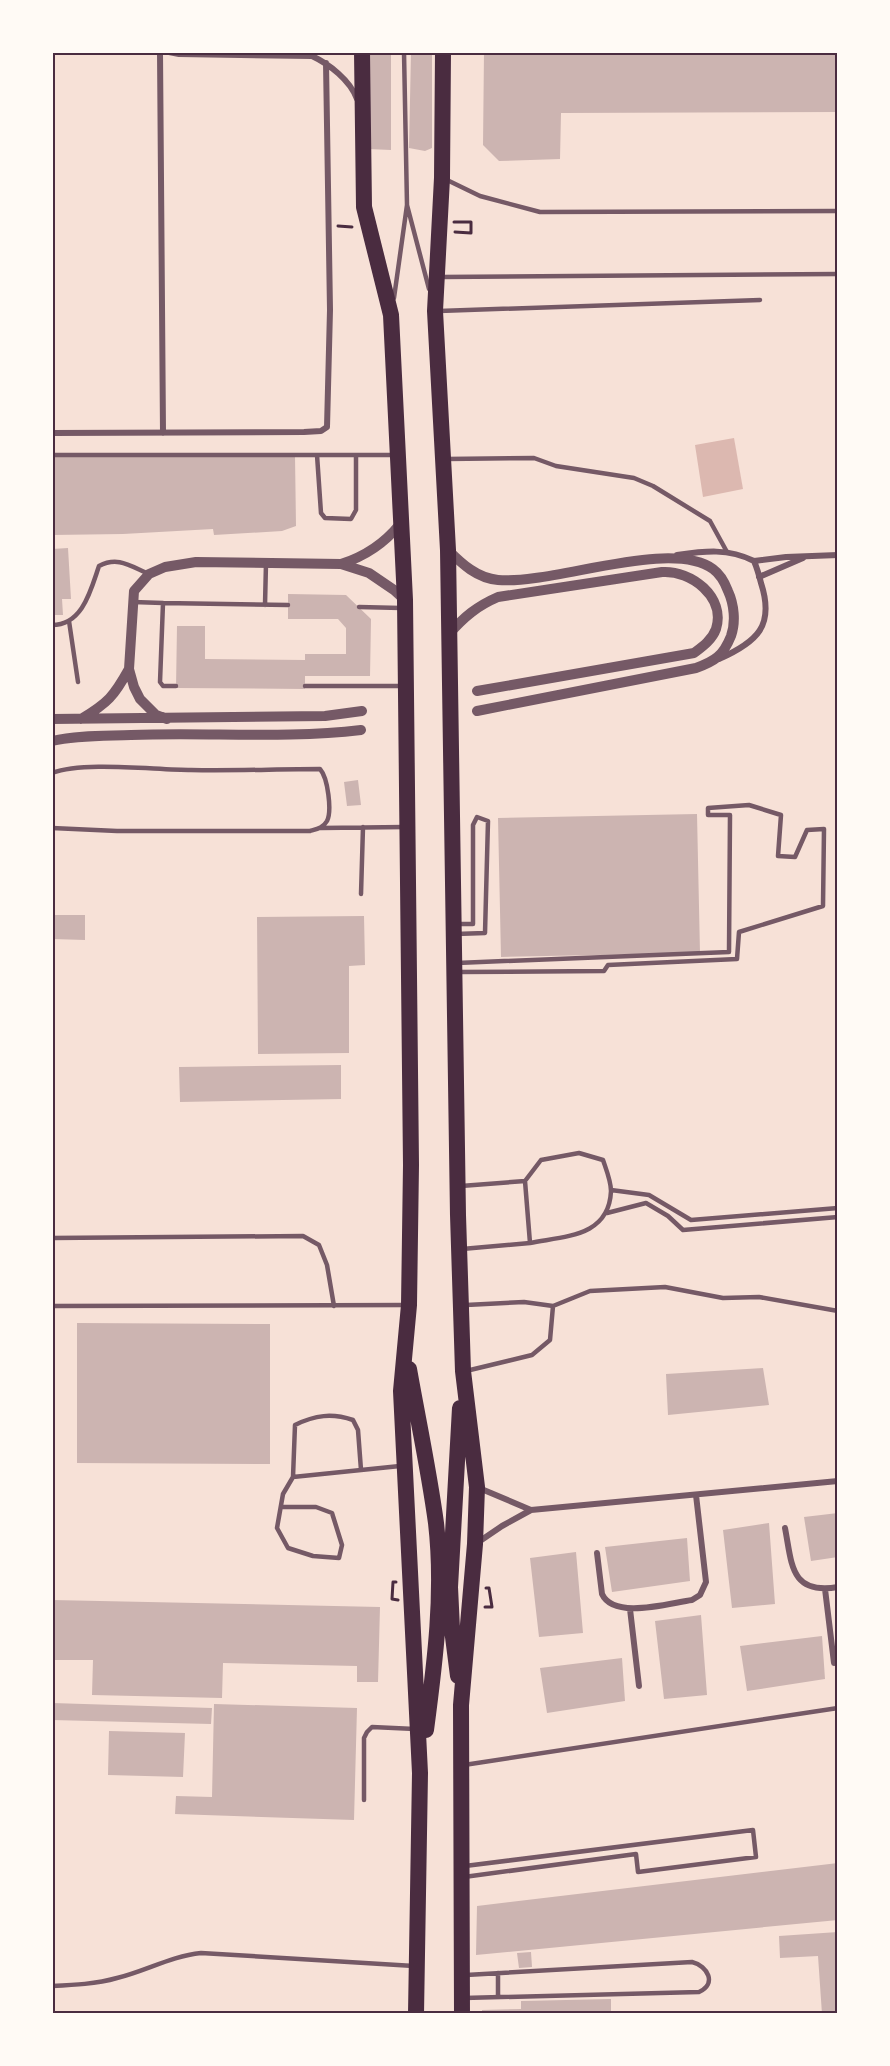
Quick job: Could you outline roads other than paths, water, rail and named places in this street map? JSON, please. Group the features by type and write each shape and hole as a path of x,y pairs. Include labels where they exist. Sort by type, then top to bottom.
{"highway":[{"path":"362,52 364,207 391,315 405,604 411,1165 409,1305 401,1391 420,1773 416,2013"},
{"path":"443,52 441,178 435,311 448,550 463,1371 477,1487 476,1544 461,1705"},
{"path":"406,1350 436,1524 438,1561 436,1653 420,1773"},
{"path":"462,2006 461,1705 452,1629 450,1587 463,1371"}],"street":[{"path":"160,52 163,434"},
{"path":"169,52 191,55 312,56 326,63 355,94 362,117"},
{"path":"52,433 304,432 325,429 328,425 330,310 326,63"},
{"path":"341,564 376,548 400,524"},
{"path":"448,550 463,565 480,576 495,580 563,573 712,550 738,554 754,561 837,555"},
{"path":"759,577 807,556"},
{"path":"662,557 698,562 712,568 725,584 733,609 732,634 725,648 713,662"},
{"path":"477,711 696,668 713,662 758,636 763,627 766,618 766,599 754,561"},
{"path":"167,719 156,715 140,699 129,669 134,591 148,574 179,564 341,564 369,573 394,590 405,604"},
{"path":"449,634 464,616 498,597 651,574 673,572 687,575 712,597 717,616 716,630 707,644 694,653 477,691"},
{"path":"80,719 103,706 112,697 129,669"},
{"path":"52,719 325,716 362,711"},
{"path":"52,741 79,737 151,734 328,734 361,730"},
{"path":"476,1544 531,1510 837,1481"},
{"path":"477,1487 531,1510"},
{"path":"597,1553 602,1594 604,1600 613,1606 630,1609 692,1600 700,1595 706,1581 696,1495"},
{"path":"785,1528 794,1571 798,1579 808,1586 825,1589 837,1587"},
{"path":"825,1589 834,1663"},
{"path":"630,1609 639,1686"}],"lane":[{"path":"391,315 407,205 404,52"},
{"path":"441,178 480,196 540,212 837,211"},
{"path":"407,205 435,311 760,300"},
{"path":"436,277 837,274"},
{"path":"52,454 397,455"},
{"path":"317,455 321,513 325,518 351,519 356,510 356,455"},
{"path":"443,459 534,458 556,466 634,478 653,486 710,521 727,552"},
{"path":"52,625 63,625 74,617 88,597 99,566 110,560 148,574"},
{"path":"266,563 266,605"},
{"path":"132,602 288,606"},
{"path":"163,603 160,682 163,686 176,686"},
{"path":"359,607 405,604"},
{"path":"69,621 78,682"},
{"path":"305,686 406,686"},
{"path":"52,773 64,769 102,768 320,769 327,782 330,810 327,821 321,828"},
{"path":"749,805 781,815 778,856 795,857 807,830 824,829 823,906 739,932 737,959 608,965 604,971 454,968 729,952 730,815 708,815 708,808 749,805"},
{"path":"477,817 488,821 485,933 454,929 473,924 473,825 477,817"},
{"path":"361,894 363,827"},
{"path":"52,828 117,831 302,831 321,828 407,827"},
{"path":"530,1243 525,1180 541,1160 579,1154 603,1160 611,1190 607,1212"},
{"path":"458,1186 525,1180"},
{"path":"611,1190 649,1195 691,1220 837,1208"},
{"path":"459,1249 530,1243 587,1232 607,1212 645,1203 668,1216 683,1230 837,1217"},
{"path":"52,1238 303,1236 319,1245 327,1265 334,1306"},
{"path":"461,1305 524,1302 553,1306 590,1291 665,1287 723,1298 759,1297 837,1311"},
{"path":"52,1306 409,1305"},
{"path":"463,1371 532,1355 550,1340 553,1306"},
{"path":"281,1507 316,1507 332,1514 342,1545 339,1558 313,1556 288,1548 277,1528 283,1494 293,1477 295,1425 312,1416 342,1416 353,1420 358,1430 361,1470"},
{"path":"293,1477 405,1465"},
{"path":"462,1766 837,1708"},
{"path":"364,1800 364,1738 367,1732 372,1727 418,1729"},
{"path":"753,1830 756,1857 638,1872 636,1854 462,1872 753,1830"},
{"path":"52,1986 87,1984 118,1978 181,1955 201,1953 417,1966"},
{"path":"462,1975 692,1962 700,1964 706,1969 708,1975 705,1989 699,1992 498,1997 462,2006"},
{"path":"498,1973 498,1997"}]}
